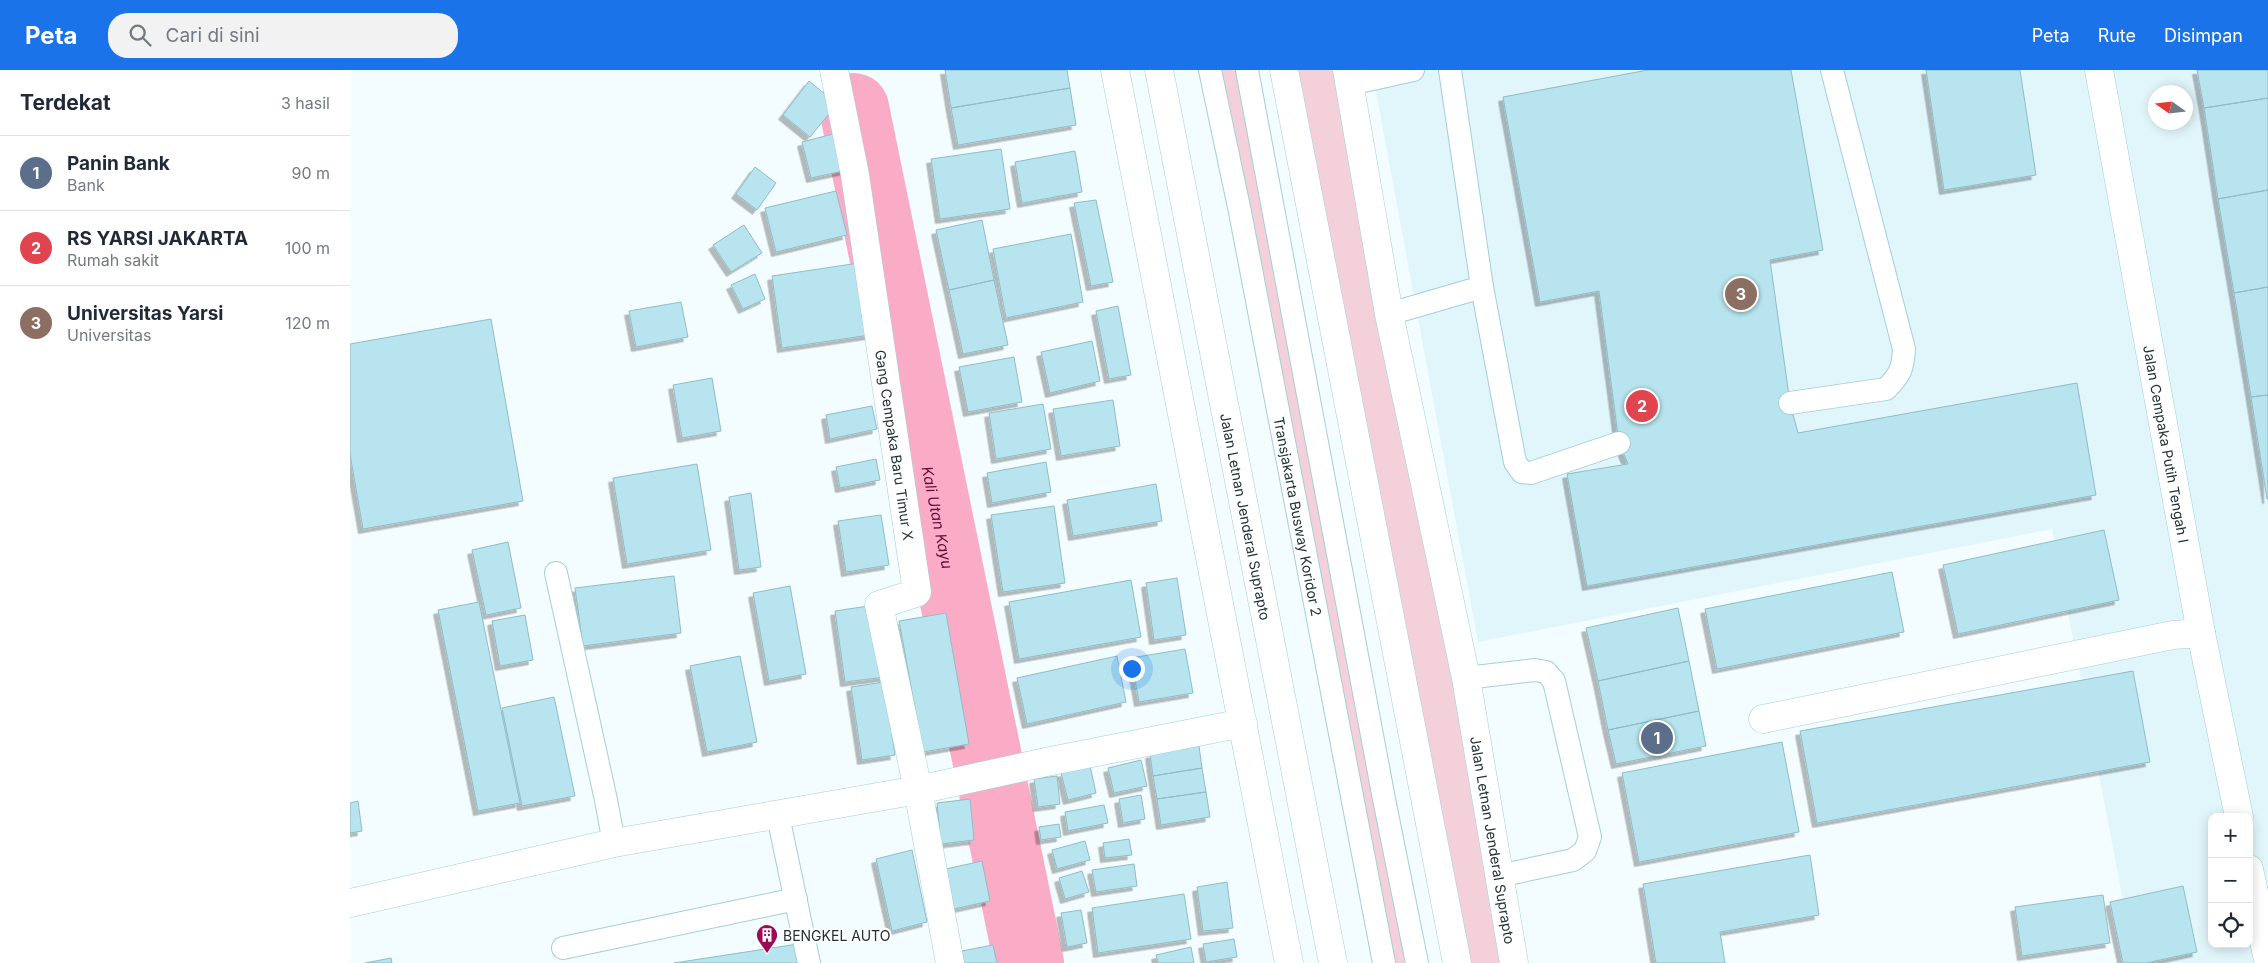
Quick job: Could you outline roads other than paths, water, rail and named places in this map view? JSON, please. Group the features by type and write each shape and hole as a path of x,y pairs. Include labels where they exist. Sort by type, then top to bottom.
{"main road":[{"name":"Gang Cempaka Baru Timur X","path":"834,70 855,175 917,592 879,605 918,790"},
{"path":"1115,70 1289,963"},
{"name":"Jalan Letnan Jenderal Suprapto","path":"1159,70 1333,963"},
{"path":"1284,70 1458,963"},
{"name":"Jalan Cempaka Putih Tengah I","path":"2099,70 2201,633 2237,813"},
{"name":"Jalan Letnan Jenderal Suprapto","path":"1348,77 1389,314 1466,678 1514,963"},
{"path":"1763,719 2173,636 2201,633"},
{"path":"350,903 614,843 778,816 918,790 1046,762 1243,723"},
{"path":"918,790 950,963"},
{"path":"2253,888 2268,960"}],"lane":[{"name":"Transjakarta Busway Koridor 2","path":"1210,70 1240,212 1384,963"},
{"path":"1247,70 1384,799 1417,963"},
{"path":"1348,77 1413,70"},
{"path":"1450,70 1482,287 1515,462 1522,472 1531,473 1619,442"},
{"path":"1790,402 1886,389 1904,366 1904,349 1832,70"},
{"path":"1389,314 1482,287"},
{"path":"556,574 614,843"},
{"path":"1466,678 1535,670 1546,672 1554,681 1590,837 1585,852 1573,860 1499,876"},
{"path":"778,816 809,963"},
{"path":"563,948 796,899"}],"waterway":[{"name":"Kali Utan Kayu","path":"854,108 1029,963"}],"place":[{"name":"Universitas Yarsi","path":"1741,294"},
{"name":"RS YARSI JAKARTA","path":"1642,406"},
{"name":"Panin Bank","path":"1657,738"},
{"name":"BENGKEL AUTO","path":"767,954"}]}
